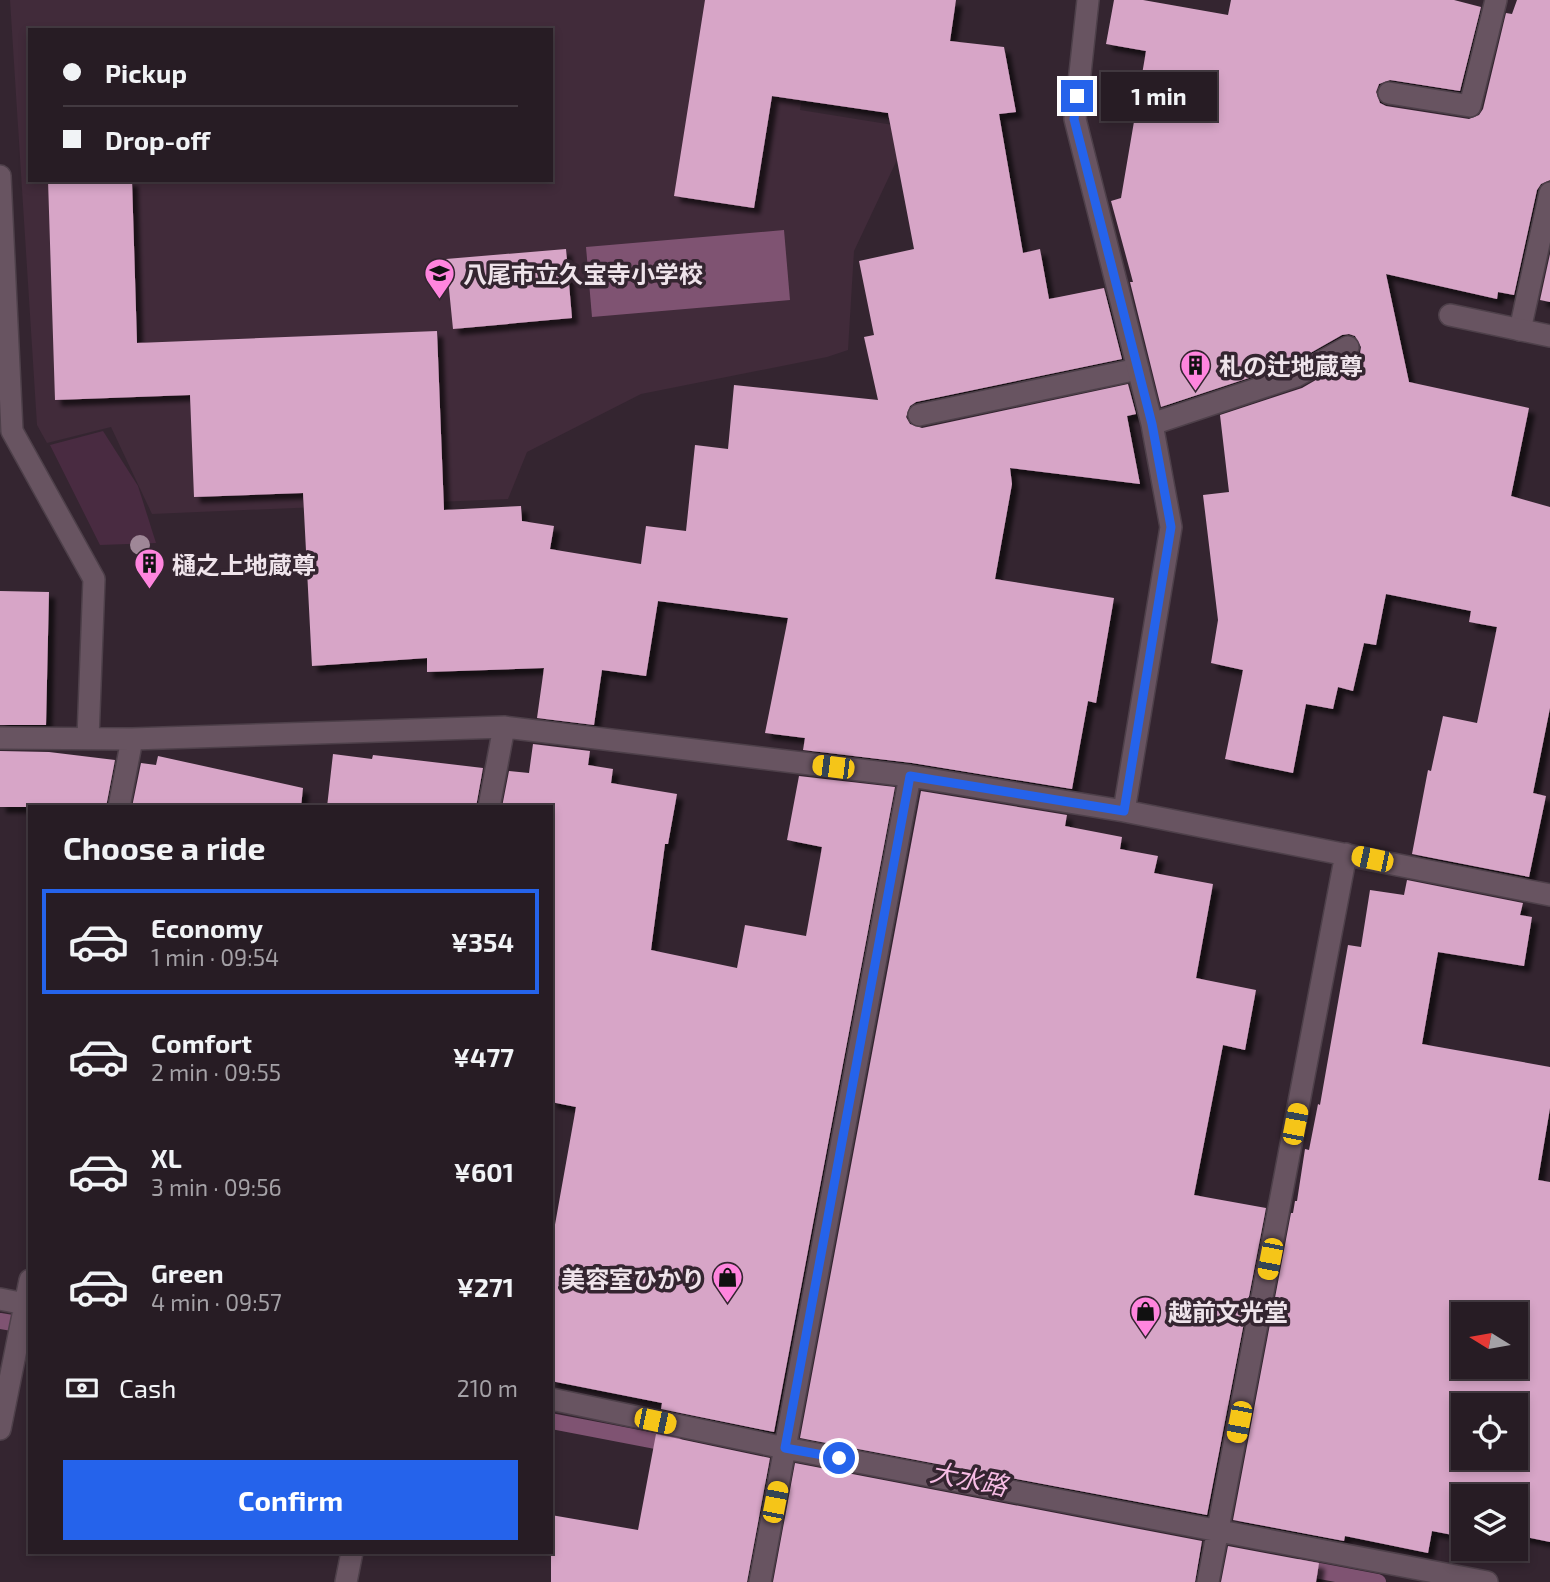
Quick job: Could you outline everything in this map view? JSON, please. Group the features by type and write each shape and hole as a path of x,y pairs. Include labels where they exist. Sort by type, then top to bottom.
{"street":[{"path":"1088,0 1074,119 1152,424 1171,527 1124,811"},
{"path":"1389,93 1470,106 1496,0"},
{"path":"0,176 12,430 93,579 88,738"},
{"path":"1520,330 1550,193"},
{"path":"1450,315 1550,336"},
{"path":"1152,424 1296,376 1348,347"},
{"path":"919,415 1138,369"},
{"path":"0,737 132,739 504,727 910,776 1124,811 1550,895"},
{"path":"489,805 504,727"},
{"path":"120,805 132,739"},
{"path":"760,1582 910,776"},
{"path":"1208,1582 1346,854"},
{"path":"0,1299 27,1304 0,1430"},
{"path":"553,1399 785,1448 1486,1582"},
{"path":"346,1582 352,1554"}],"shaded area":[{"name":"八尾市立久宝寺小学校","path":"10,0 815,0 800,110 912,128 854,251 848,350 827,357 641,394 527,452 508,499 152,514 111,427 47,443 37,425"},
{"path":"784,230 790,300 592,317 586,247"},
{"path":"103,431 138,486 156,543 100,545 50,445"}],"building":[{"path":"705,0 956,0 950,41 1004,47 1016,112 999,114 1023,253 1040,249 1049,299 1104,288 1122,359 916,402 910,406 906,417 910,424 922,428 1128,384 1136,414 1127,416 1140,484 1010,468 1012,484 995,579 1114,598 1096,703 1088,701 1072,789 912,763 803,750 805,738 765,733 788,618 658,601 646,676 602,670 594,725 537,718 544,668 427,672 427,658 312,666 303,493 194,497 190,395 55,400 48,182 132,182 137,343 437,331 444,510 521,506 522,521 554,526 550,549 641,564 646,526 686,531 695,445 728,449 734,385 878,400 864,337 874,335 859,261 914,249 888,113 772,96 754,208 674,196"},
{"path":"1114,0 1143,0 1228,15 1231,0 1454,0 1481,7 1460,91 1390,80 1379,84 1376,92 1380,103 1386,106 1469,119 1479,115 1483,109 1506,13 1512,14 1517,0 1550,0 1550,180 1541,184 1537,190 1514,295 1498,292 1497,299 1386,274 1409,382 1529,408 1511,496 1550,507 1550,708 1533,793 1546,796 1529,877 1412,854 1428,770 1431,771 1443,716 1477,723 1497,627 1469,622 1471,611 1386,594 1376,645 1364,643 1353,691 1338,687 1333,709 1306,704 1293,773 1225,759 1243,670 1211,663 1218,620 1203,495 1229,492 1220,415 1302,388 1354,358 1360,353 1361,347 1355,336 1342,335 1291,364 1161,407 1130,282 1133,282 1111,201 1121,198 1146,51 1106,44"},
{"path":"566,249 572,318 453,329 446,259"},
{"path":"1550,254 1550,302 1540,300"},
{"path":"0,591 49,592 46,725 0,725"},
{"path":"533,744 590,751 588,765 613,769 611,783 677,794 668,844 665,844 651,950 737,968 745,925 806,936 822,847 787,840 799,776 895,787 774,1432 661,1409 662,1403 553,1381 553,1236 576,1107 553,1102 553,805 502,805 509,771 529,773"},
{"path":"0,751 49,752 115,760 106,805 0,807"},
{"path":"333,754 372,759 373,755 483,768 476,805 327,805"},
{"path":"158,756 303,788 301,805 132,805 141,763 156,765"},
{"path":"921,791 1067,815 1065,826 1122,837 1120,849 1158,856 1154,873 1213,884 1196,978 1256,990 1245,1050 1223,1045 1194,1195 1266,1208 1207,1515 800,1438"},
{"path":"1407,880 1523,903 1520,915 1532,917 1524,966 1438,952 1422,1044 1550,1067 1550,1108 1538,1180 1550,1182 1550,1542 1528,1537 1528,1484 1451,1484 1451,1535 1432,1531 1428,1553 1345,1536 1344,1541 1233,1520 1291,1213 1297,1201 1305,1149 1309,1150 1318,1104 1320,1105 1348,945 1361,947 1370,890 1404,895"},
{"path":"656,1434 770,1458 747,1582 551,1582 553,1515 638,1530"},
{"path":"795,1463 1202,1541 1195,1582 773,1582"},
{"path":"1228,1546 1319,1563 1316,1582 1221,1582"}],"waterway":[{"name":"大水路","path":"0,1321 28,1326"},
{"name":"大水路","path":"553,1421 676,1445"},
{"name":"大水路","path":"1299,1567 1378,1582"}],"place":[{"name":"八尾市立久宝寺小学校","path":"440,300"},
{"name":"札の辻地蔵尊","path":"1196,392"},
{"name":"樋之上地蔵尊","path":"149,591"},
{"name":"美容室ひかり","path":"728,1305"},
{"name":"越前文光堂","path":"1145,1338"}],"route":[{"path":"839,1458 785,1448 910,776 1124,811 1171,527 1152,424 1074,119 1077,96"}]}
